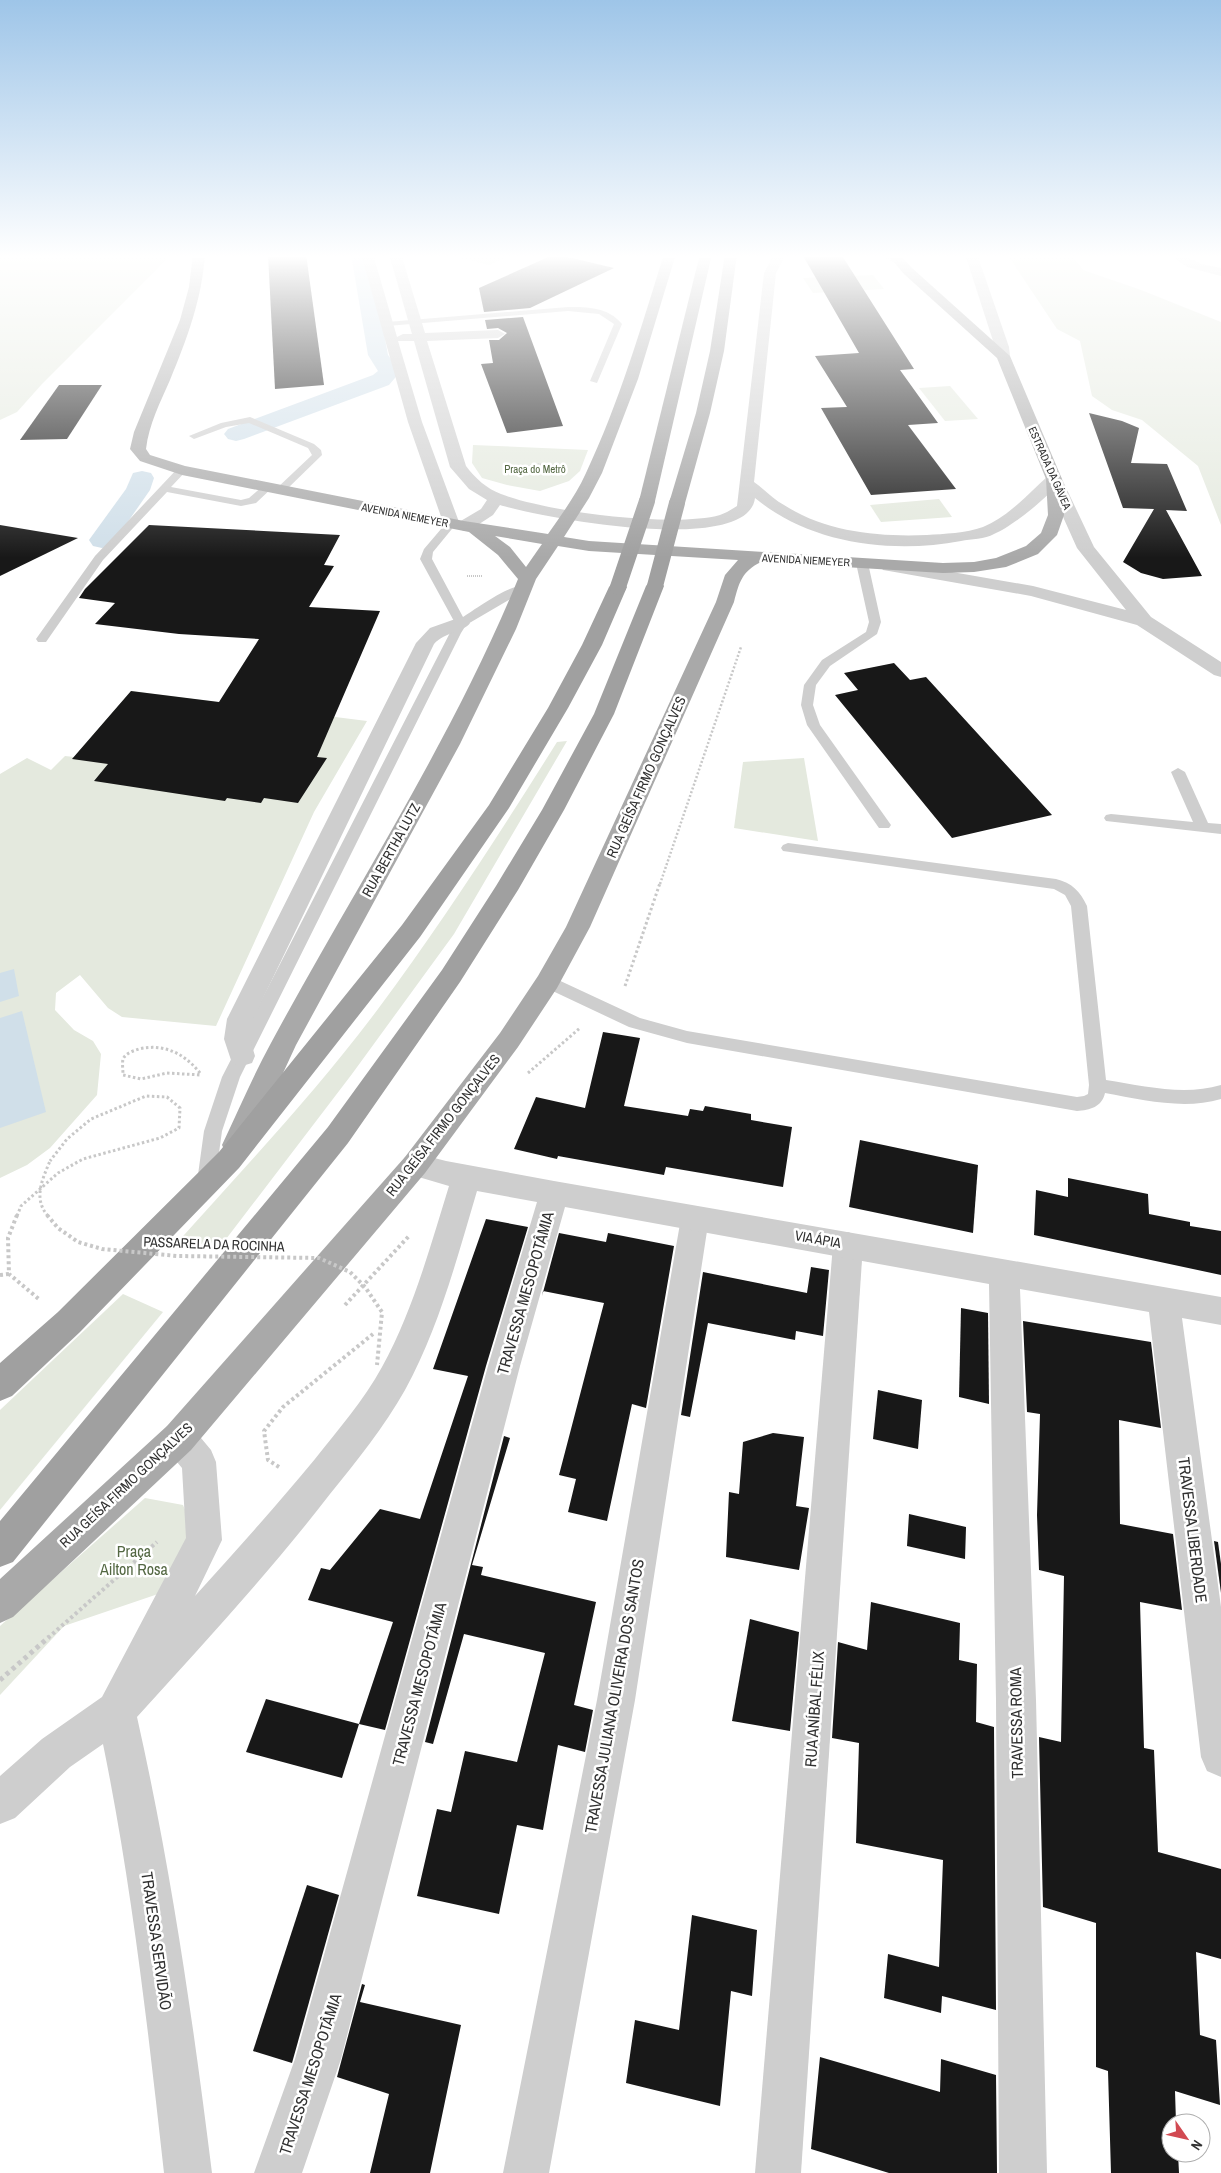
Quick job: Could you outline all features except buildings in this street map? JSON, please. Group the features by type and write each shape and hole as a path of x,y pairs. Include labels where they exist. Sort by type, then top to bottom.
{"highway":[{"path":"0,1385 69,1322 229,1160 411,931 498,808 558,708 588,653 618,587 647,501 682,355"},
{"path":"0,1549 338,1134 451,976 506,890 553,810 604,714 655,586 716,355"}],"main road":[{"name":"AVENIDA NIEMEYER","path":"173,355 144,423 138,449 145,458 182,470 463,526 603,548 862,564 974,567 1000,563 1032,550 1049,535 1056,515 1054,479"},
{"path":"551,540 590,480 613,427 638,355"},
{"name":"ESTRADA DA GÁVEA","path":"1003,356 1054,479"},
{"path":"463,526 504,550 525,583"},
{"name":"RUA BERTHA LUTZ","path":"229,1160 283,1045 454,736 507,629 525,583 551,540"},
{"name":"RUA GEÍSA FIRMO GONÇALVES","path":"0,1604 179,1438 415,1165 509,1040 548,982 578,927 725,602 735,570 745,562 755,558"}],"street":[{"path":"396,355 415,422 463,526 487,512 496,498"},
{"path":"425,355 458,467 469,481 480,489 496,498 567,516 662,524 708,522 734,515 743,509 746,502 746,483 761,355"},
{"path":"746,483 778,509 816,526 855,537 902,542 944,539 988,531 1014,515 1054,479"},
{"name":"ESTRADA DA GÁVEA","path":"1054,479 1086,548 1144,621 1221,671"},
{"name":"AVENIDA NIEMEYER","path":"884,565 1033,591 1144,621"},
{"path":"242,1056 237,1039 240,1019 425,643 430,635 439,629 461,624"},
{"name":"VIA ÁPIA","path":"415,1165 554,1193 1221,1311"},
{"path":"0,1803 56,1753 116,1711 274,1537 351,1441 393,1379 415,1333 433,1285 467,1176"},
{"name":"TRAVESSA MESOPOTÂMIA","path":"278,2173 318,2059 504,1366 554,1193"},
{"name":"TRAVESSA JULIANA OLIVEIRA DOS SANTOS","path":"526,2173 616,1700 694,1218"},
{"name":"RUA ANÍBAL FÉLIX","path":"778,2173 848,1245"},
{"name":"TRAVESSA ROMA","path":"1004,1272 1016,1700 1023,2173"},
{"name":"TRAVESSA LIBERDADE","path":"1164,1302 1221,1757"},
{"path":"116,1711 204,1540 200,1462 179,1438"},
{"name":"TRAVESSA SERVIDÃO","path":"116,1711 132,1780 151,1888 188,2173"}],"lane":[{"path":"594,381 605,355"},
{"path":"165,490 241,503 252,501 275,488 311,462 317,455 316,450 302,441 250,420 224,425 194,436"},
{"path":"42,639 99,558 182,470"},
{"path":"463,526 428,551 426,559 461,624 525,583"},
{"path":"862,564 875,622 871,634 826,663 810,685 807,705 814,725 884,825"},
{"path":"1178,772 1203,828"},
{"path":"1111,818 1221,829"},
{"path":"548,982 635,1023 703,1041 1077,1104 1088,1102 1096,1097 1098,1085 1079,906 1075,895 1067,888 1047,882 788,848"},
{"path":"206,1182 213,1131 231,1078 242,1056"},
{"path":"1098,1085 1154,1094 1188,1097 1221,1092"}],"path":[{"path":"480,489 495,472 539,464 568,466"},
{"path":"177,1052 151,1045 130,1052 123,1060 123,1076 141,1079 167,1073 231,1078"},
{"name":"PASSARELA DA ROCINHA","path":"9,1274 8,1238 21,1206 58,1173 83,1159 160,1138 178,1128 180,1108 167,1097 146,1096 91,1119 67,1139 50,1161 40,1185 41,1208 58,1228 78,1242 102,1249 177,1256 319,1258 350,1272 365,1287 382,1312 377,1365 372,1374"},
{"path":"0,1275 9,1274 69,1322"},
{"path":"283,1469 268,1460 264,1431 283,1407 433,1285"}],"green space":[{"path":"0,355 71,355 17,412 0,420"},
{"path":"1083,355 1221,355 1221,525 1198,466 1142,420 1112,410 1092,396"},
{"path":"950,386 978,419 945,421 919,388"},
{"name":"Praça do Metrô","path":"473,445 588,450 580,471 569,481 540,491 482,478 472,463"},
{"path":"939,499 952,517 881,522 870,505"},
{"path":"131,691 367,721 314,812 216,1026 122,1017 108,1008 80,975 56,993 55,1010 74,1030 93,1041 101,1054 97,1095 50,1148 27,1165 0,1178 0,774 27,758 51,770 65,756 74,757"},
{"path":"567,741 454,934 352,1074 223,1243 175,1245 279,1129 354,1040 402,977 448,911 557,742"},
{"path":"804,758 818,841 734,828 743,762"},
{"path":"123,1294 163,1312 0,1510 0,1410"},
{"name":"Praça Ailton Rosa","path":"145,1498 183,1505 199,1544 158,1594 64,1626 0,1695 0,1626"}],"shaded area":[{"path":"14,969 19,996 0,1002 0,973"},
{"path":"22,1011 46,1112 0,1128 0,1018"}],"waterway":[{"path":"236,434 381,380 389,372 378,355"},
{"path":"102,540 138,490 142,478"}]}
